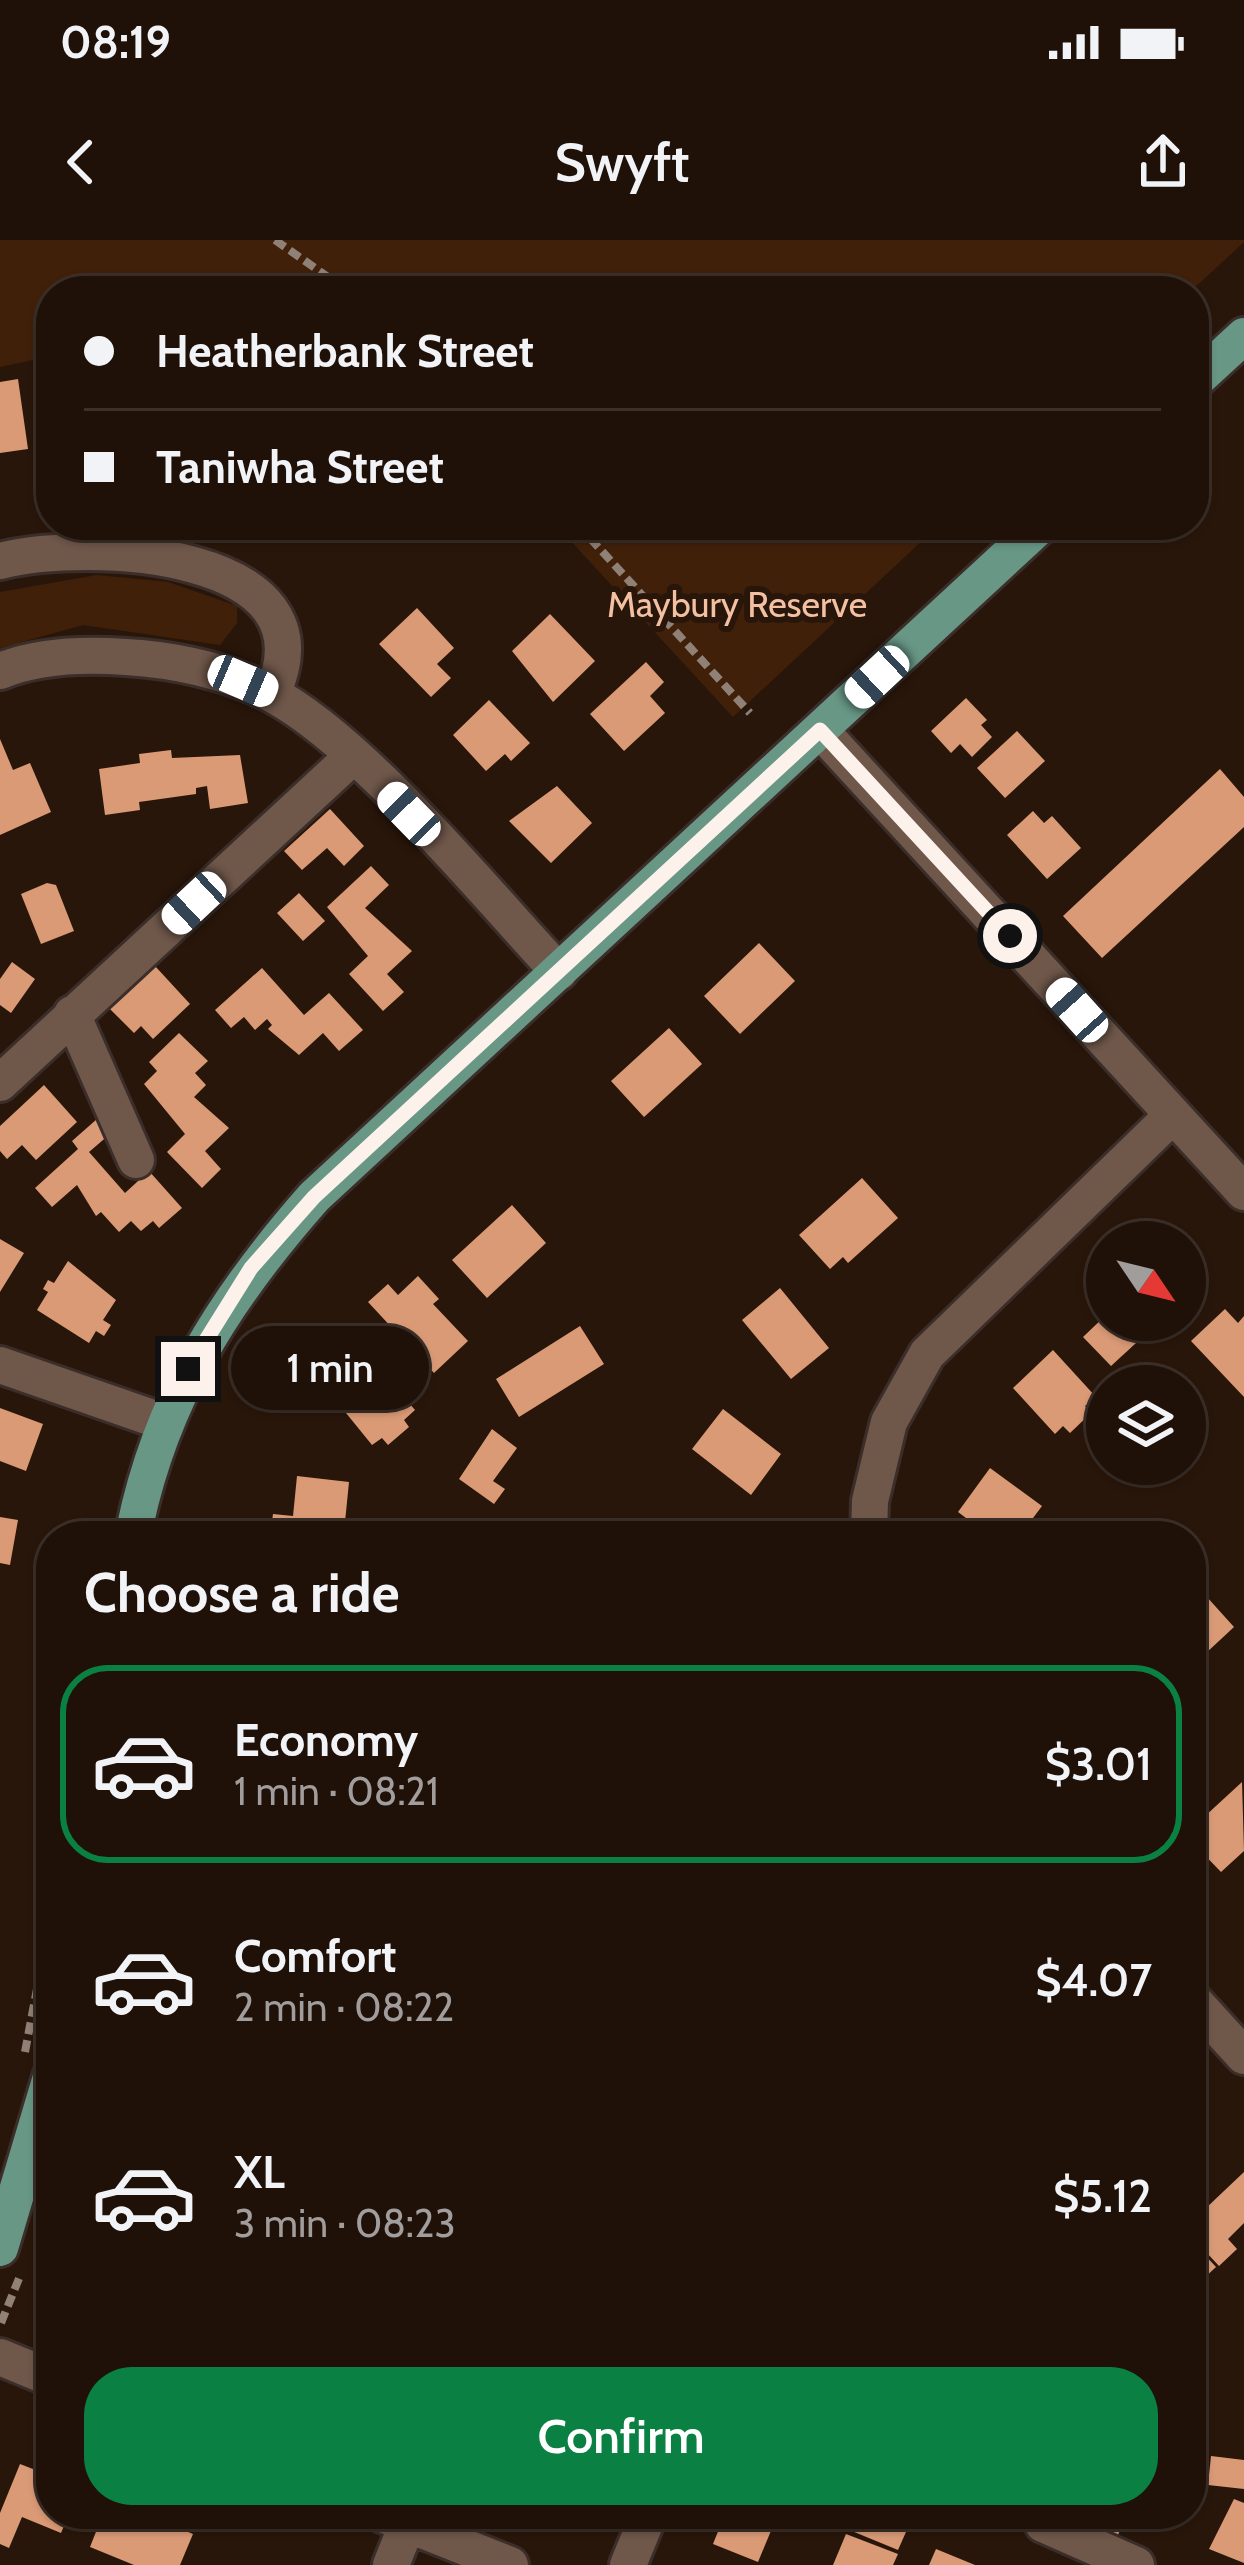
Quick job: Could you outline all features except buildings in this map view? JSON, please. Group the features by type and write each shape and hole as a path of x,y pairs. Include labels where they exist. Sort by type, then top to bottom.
{"main road":[{"path":"1209,368 1244,336"},
{"path":"137,1521 164,1422 188,1369 251,1268 314,1197 1025,540"},
{"path":"0,2248 36,2071"}],"street":[{"path":"0,561 33,553 139,554 173,559 236,583 273,611 284,629 286,651 272,694"},
{"path":"0,671 85,653 152,658 213,669 272,694 353,756 559,972"},
{"path":"820,730 1244,1192"},
{"path":"0,1083 353,756"},
{"path":"72,1015 136,1160"},
{"path":"869,1521 889,1422 927,1354 1173,1115"},
{"path":"0,1365 164,1422"},
{"path":"1206,2014 1244,2056"},
{"path":"0,2357 36,2372"},
{"path":"391,2565 393,2529"},
{"path":"419,2529 510,2565"},
{"path":"628,2565 643,2529"},
{"path":"1054,2529 1136,2565"}],"path":[{"path":"275,240 327,276"},
{"path":"592,540 750,713"}],"green space":[{"path":"0,240 1244,240 1207,276 36,276 36,359 0,367"},
{"name":"Maybury Reserve","path":"570,540 923,540 733,717"},
{"path":"97,575 168,582 237,606 237,623 220,645 83,625 0,648 0,592"}],"route":[{"path":"188,1369 251,1268 314,1197 820,730 1010,936"}]}
